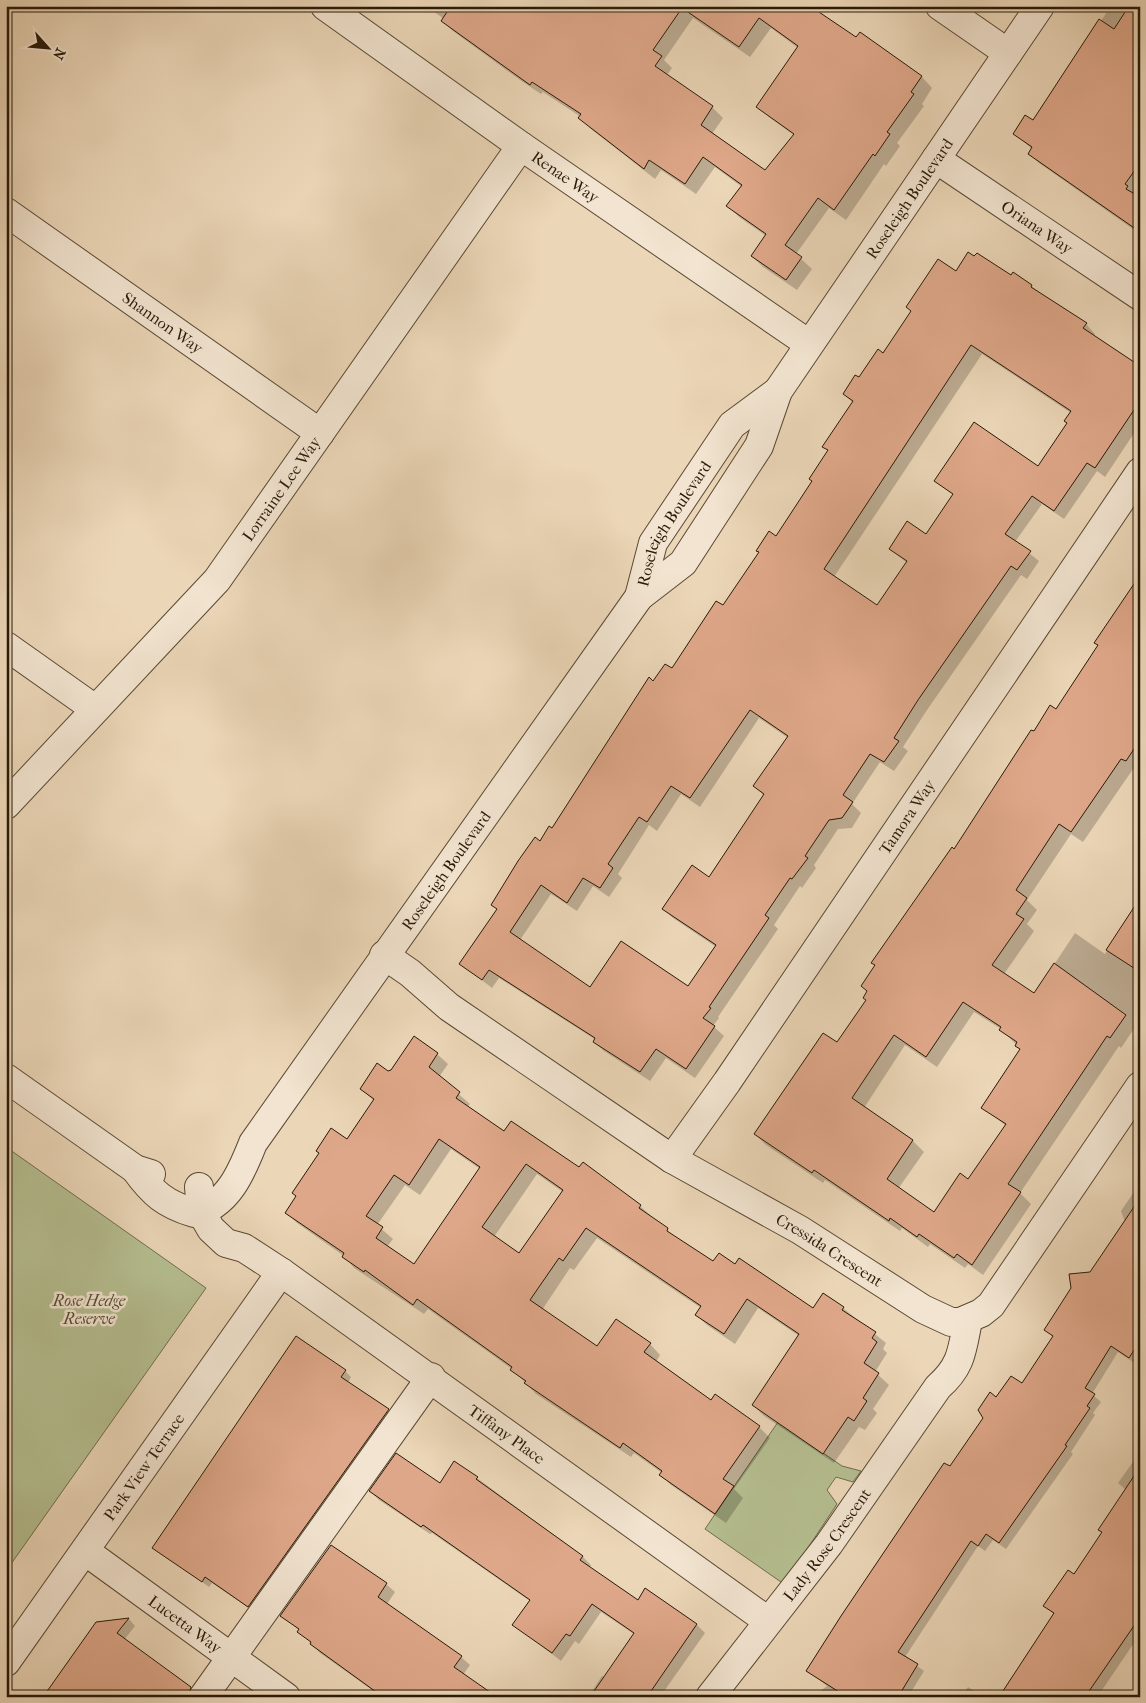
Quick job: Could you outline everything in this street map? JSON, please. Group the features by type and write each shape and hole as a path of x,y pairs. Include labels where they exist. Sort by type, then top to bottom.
{"street":[{"name":"Renae Way","path":"324,6 521,146 809,344"},
{"path":"940,6 1008,53"},
{"name":"Roseleigh Boulevard","path":"205,1201 214,1179 225,1165 253,1143 639,597 683,563 759,446 778,391 1040,6"},
{"name":"Lorraine Lee Way","path":"6,805 217,580 521,146"},
{"name":"Oriana Way","path":"936,159 1140,296"},
{"name":"Shannon Way","path":"6,212 320,433"},
{"name":"Roseleigh Boulevard","path":"639,597 653,543 732,425 778,391"},
{"name":"Tamora Way","path":"672,1159 727,1082 1140,472"},
{"path":"6,646 95,709"},
{"name":"Cressida Crescent","path":"380,962 410,973 449,1007 672,1159 800,1230 923,1310 959,1321"},
{"path":"6,1078 135,1169 179,1187 189,1189 205,1201"},
{"path":"959,1321 981,1313 995,1299 1140,1086"},
{"name":"Tiffany Place","path":"205,1201 244,1248 431,1377 768,1621"},
{"name":"Park View Terrace","path":"6,1662 281,1272"},
{"name":"Lady Rose Crescent","path":"710,1697 829,1544 938,1387 952,1375 958,1365 959,1321"},
{"path":"203,1697 431,1377"},
{"name":"Lucetta Way","path":"85,1551 286,1697"}],"green space":[{"name":"Rose Hedge Reserve","path":"6,1147 206,1288 6,1571"},
{"path":"778,1422 842,1466 861,1471 853,1482 836,1477 827,1490 837,1504 792,1572 781,1582 705,1529"}],"building":[{"path":"451,6 810,6 856,37 860,32 922,76 911,92 914,94 887,132 890,134 875,156 873,154 834,210 818,198 785,245 802,257 786,280 751,256 766,234 726,206 742,185 703,157 685,184 649,160 644,169 578,118 581,114 532,82 530,85 441,21","holes":["682,8 739,47 759,18 798,46 756,107 794,134 765,170 701,125 713,106 655,66 662,56 653,50"]},
{"path":"1129,6 1140,6 1140,163 1125,184 1128,186 1126,189 1140,197 1140,232 1028,154 1032,147 1013,134 1025,115 1033,120 1099,19 1114,29"},
{"path":"968,252 974,256 977,253 1011,275 1013,272 1032,285 1031,287 1087,323 1083,328 1140,366 1140,401 1095,468 1087,463 1054,511 1032,496 1005,534 1031,551 1017,570 1011,566 918,700 894,738 899,741 884,762 870,754 843,795 853,802 842,818 829,820 805,856 808,858 792,879 790,878 765,915 769,918 709,1007 711,1008 703,1018 715,1026 686,1069 656,1049 640,1072 593,1042 595,1038 489,970 482,980 459,964 497,909 491,905 518,861 535,837 540,841 549,826 552,828 649,677 653,681 665,664 672,668 716,601 723,605 759,552 756,551 769,531 776,536 812,481 809,479 828,450 822,447 853,401 843,394 855,375 859,377 878,349 883,353 911,311 906,307 938,259 956,271","holes":["971,345 1071,411 1064,421 1067,423 1038,466 974,422 934,481 953,494 926,534 907,521 889,549 907,561 877,605 824,569","750,710 788,736 753,786 764,794 709,877 692,865 662,909 716,945 688,986 621,941 590,987 510,932 541,885 567,903 583,878 600,888 613,868 608,864 639,817 647,822 671,786 690,798"]},
{"path":"1140,575 1140,740 1126,761 1121,759 1071,832 1059,824 1016,890 1027,898 1016,914 1024,919 992,965 1034,993 1054,963 1126,1015 1110,1038 1107,1036 1008,1184 1021,1192 972,1265 957,1254 954,1258 919,1234 917,1237 890,1218 889,1221 814,1170 812,1173 754,1134 823,1033 837,1042 866,1000 863,998 867,991 861,986 875,965 871,963 952,847 954,849 1031,730 1034,731 1050,705 1056,709 1098,645 1094,643","holes":["963,1002 1001,1027 999,1030 1017,1042 1015,1046 1020,1049 981,1108 1006,1124 968,1179 960,1173 934,1212 887,1179 913,1140 852,1098 894,1035 926,1057"]},
{"path":"1140,898 1140,972 1106,950"},
{"path":"414,1036 438,1053 429,1067 460,1092 456,1098 504,1131 511,1121 579,1167 583,1162 641,1205 639,1208 668,1228 667,1231 713,1261 719,1253 735,1264 739,1258 813,1308 823,1293 844,1307 842,1310 876,1332 872,1338 877,1342 864,1363 879,1373 863,1398 867,1401 854,1421 848,1417 823,1454 752,1405 799,1334 747,1299 724,1334 695,1315 701,1306 586,1228 563,1261 559,1258 530,1300 597,1346 616,1319 651,1343 644,1352 711,1400 715,1394 760,1426 723,1479 734,1486 715,1514 659,1475 662,1471 623,1443 620,1448 524,1383 526,1381 510,1370 512,1367 417,1299 413,1305 365,1270 364,1272 342,1257 344,1253 285,1213 296,1196 292,1193 319,1153 316,1151 331,1128 347,1139 374,1099 360,1089 377,1063 388,1071 391,1070","holes":["439,1139 480,1167 414,1264 376,1238 383,1227 366,1216 394,1175 409,1185","526,1164 563,1190 519,1253 482,1227"]},
{"path":"1140,1198 1140,1341 1129,1358 1111,1346 1085,1388 1095,1394 1087,1406 1090,1408 1065,1445 1067,1446 999,1543 986,1534 978,1546 971,1541 898,1652 918,1664 898,1697 847,1697 806,1671 944,1463 950,1466 983,1418 978,1410 990,1392 996,1397 1011,1376 1022,1383 1053,1336 1044,1330 1071,1288 1069,1274 1090,1272"},
{"path":"296,1336 346,1370 341,1377 389,1409 248,1607 205,1577 202,1582 152,1548"},
{"path":"396,1453 440,1483 454,1461 583,1556 580,1560 638,1600 645,1588 697,1624 647,1697 590,1697 634,1633 592,1604 570,1636 566,1634 552,1653 512,1625 530,1600 423,1525 421,1527 369,1491"},
{"path":"1140,1467 1140,1617 1085,1697 999,1697 1054,1613 1043,1606 1068,1570 1074,1574 1102,1532 1098,1530"},
{"path":"331,1545 387,1583 378,1597 462,1656 454,1667 497,1697 383,1697 310,1644 311,1642 297,1632 299,1629 280,1616"},
{"path":"129,1618 117,1633 191,1687 188,1697 43,1697 96,1622"}]}
